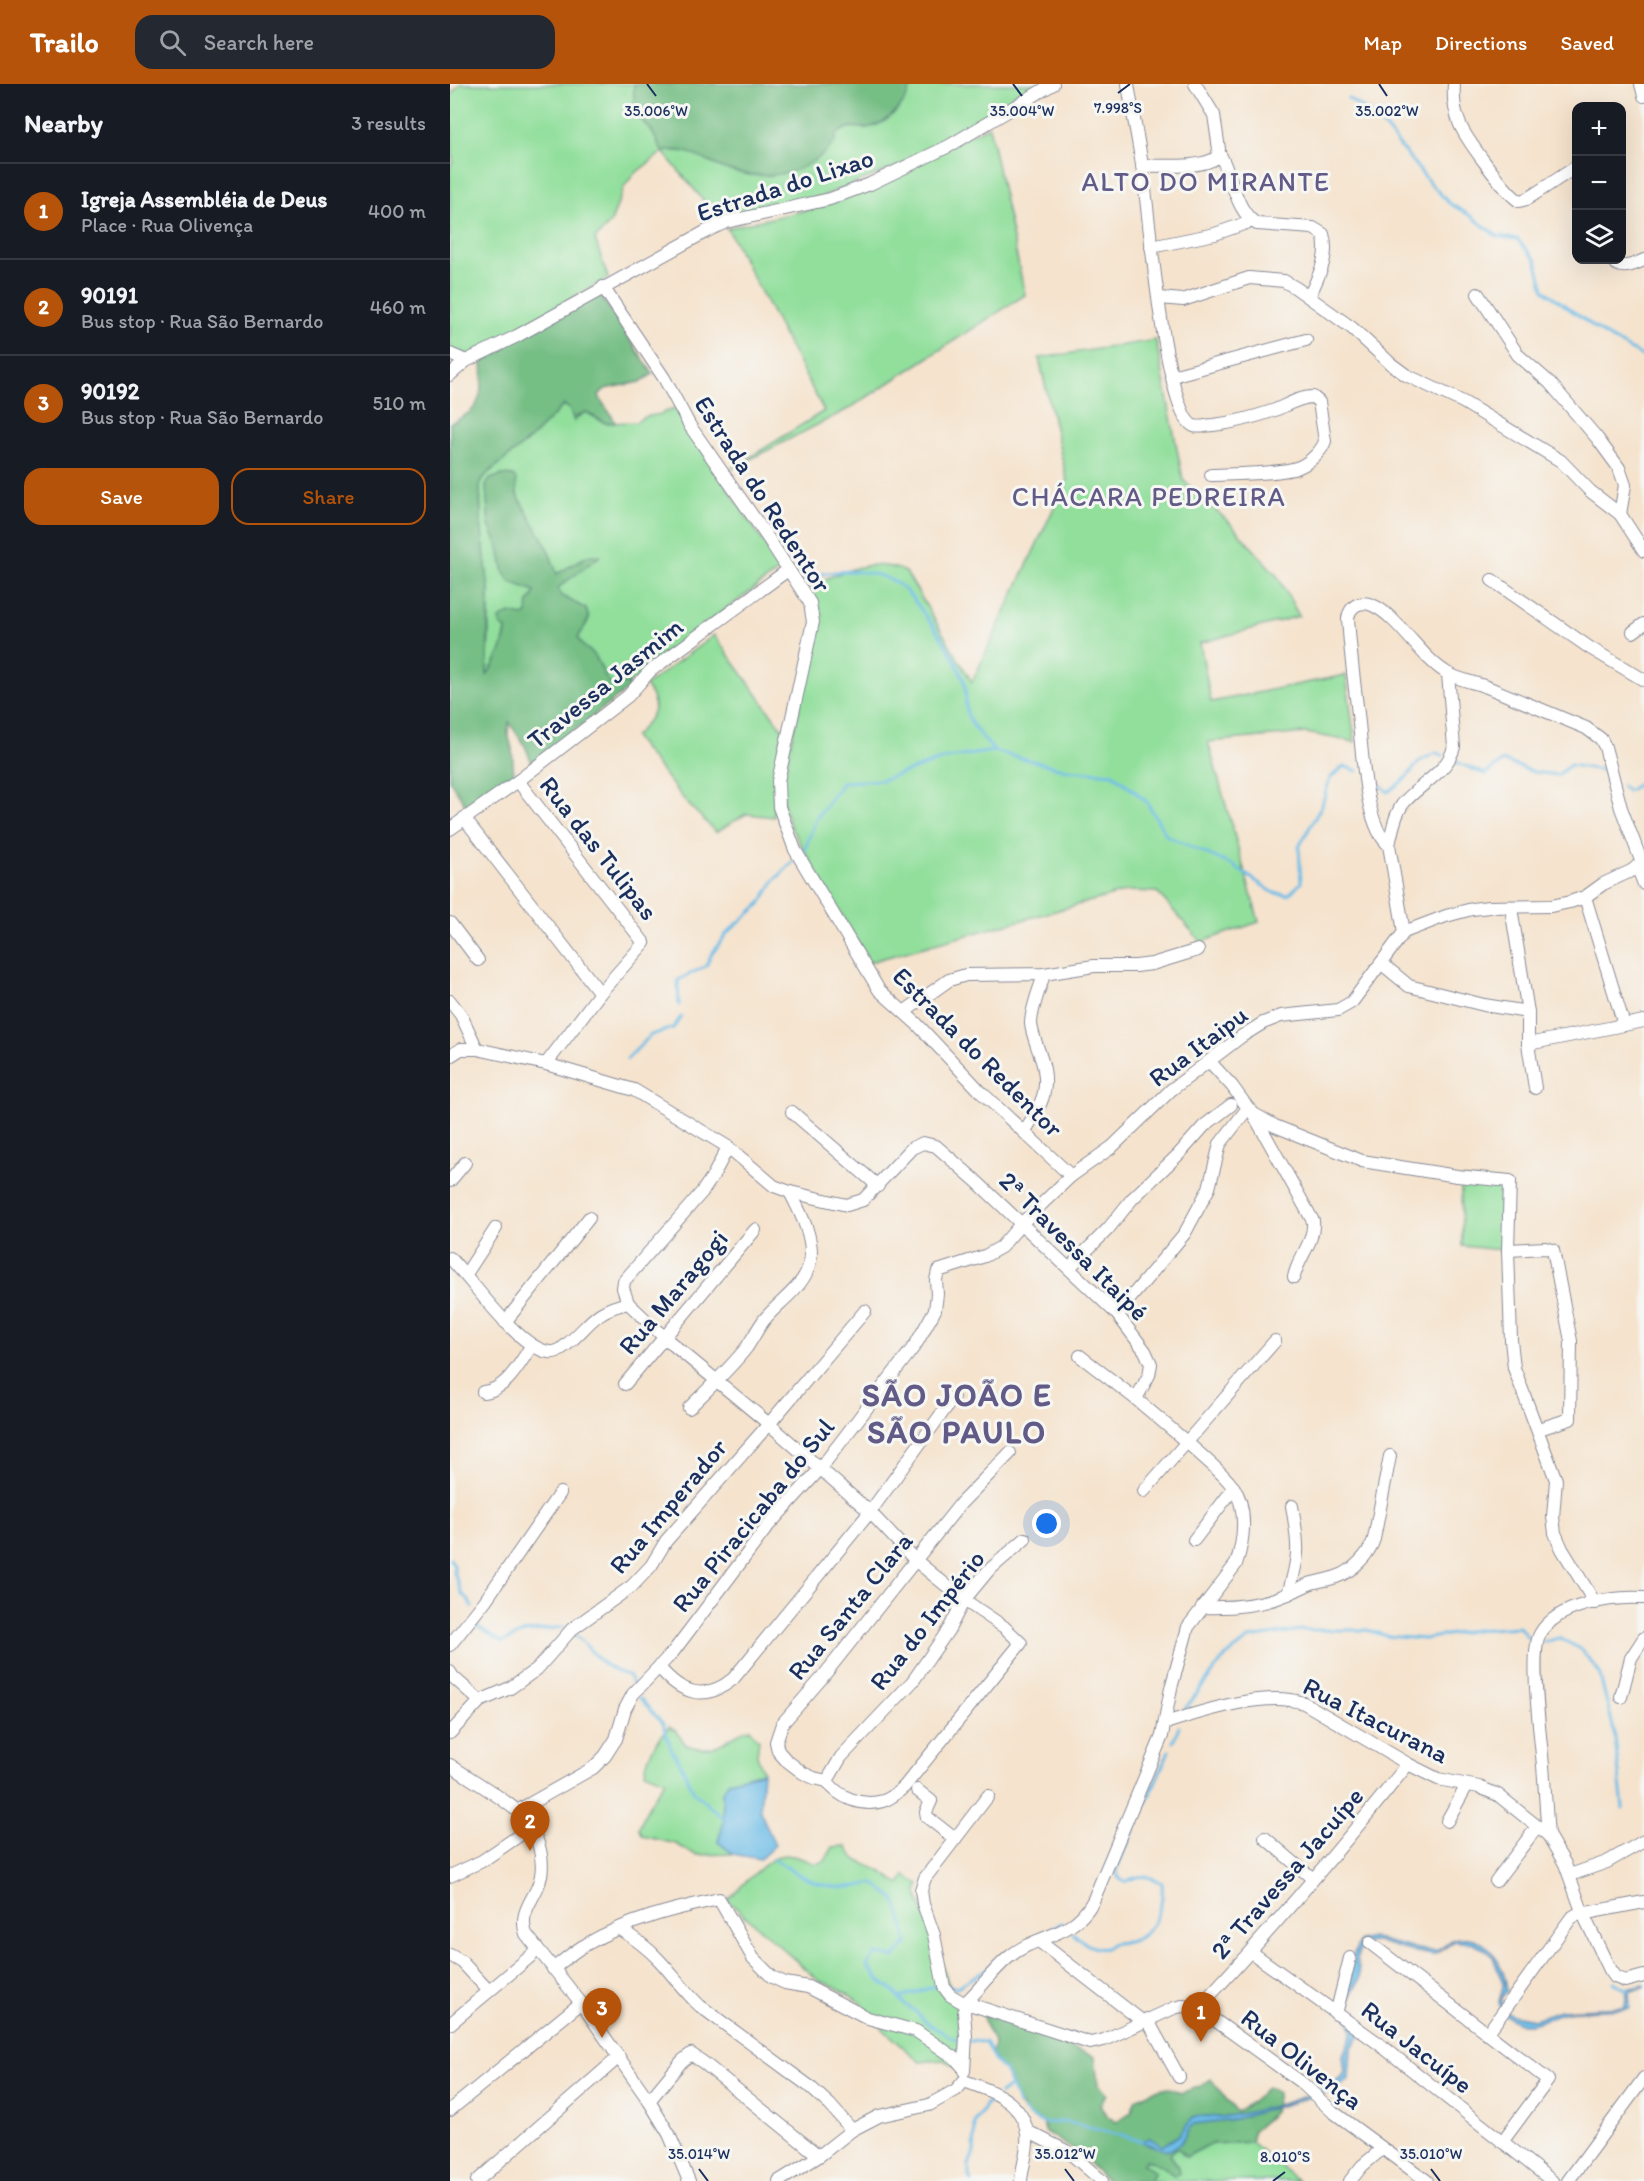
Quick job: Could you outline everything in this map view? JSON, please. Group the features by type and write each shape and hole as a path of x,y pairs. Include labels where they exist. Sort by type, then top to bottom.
{"street":[{"name":"Estrada do Lixao","path":"450,375 466,361 517,336 684,242 726,222 830,199 870,184 950,146 1053,84"},
{"path":"1128,84 1142,166 1158,297 1172,376 1180,407 1185,416 1195,426 1219,424 1244,419 1303,398 1313,397 1319,402 1325,441 1307,462 1291,470 1211,475"},
{"path":"1195,84 1214,115 1219,153 1244,210 1252,221 1257,224 1313,228 1323,234 1326,246 1324,261 1309,297"},
{"path":"1454,84 1455,111 1463,132 1514,198 1519,201 1527,199 1572,170"},
{"path":"1641,84 1644,96"},
{"path":"1142,166 1206,163 1213,160 1219,153"},
{"path":"1152,247 1215,234 1252,221"},
{"path":"1615,264 1625,266 1644,260"},
{"path":"1158,297 1183,300 1249,278 1284,281 1352,328 1406,375 1462,402 1561,461 1590,491 1620,514 1644,551"},
{"name":"Estrada do Redentor","path":"603,287 664,378 690,426 810,603 813,622 780,771 778,793 779,807 795,850 886,998 904,1012 982,1093 1071,1176"},
{"path":"1478,294 1518,355 1550,383 1598,438 1619,468 1625,485 1620,514"},
{"path":"1172,376 1306,340"},
{"path":"450,354 466,361"},
{"name":"Travessa Jasmim","path":"450,829 518,782 628,696 650,671 788,570"},
{"path":"1492,580 1590,648 1644,680"},
{"path":"1389,845 1380,837 1364,774 1350,652 1348,618 1350,609 1365,603 1381,610 1417,647 1448,674 1586,728 1601,740 1608,755 1621,808 1641,864 1644,884"},
{"path":"1633,632 1644,624"},
{"path":"1448,674 1454,747 1452,754 1437,774 1402,806 1393,825 1389,845 1404,932 1472,909 1551,906 1585,897 1603,884 1641,864"},
{"name":"Rua das Tulipas","path":"518,782 644,943 600,993"},
{"path":"464,819 600,993 546,1064"},
{"path":"1585,897 1624,1025"},
{"path":"1511,908 1528,1012 1528,1044 1535,1088"},
{"path":"450,922 478,960"},
{"name":"Rua Itaipu","path":"1022,1224 1071,1176 1112,1147 1172,1090 1242,1036 1263,1023 1281,1016 1328,1012 1352,1002 1404,932"},
{"path":"904,1012 949,980 958,977 992,974 1044,974 1094,966 1136,966 1152,964 1198,950"},
{"path":"1381,963 1409,986 1484,1005 1528,1012"},
{"path":"1024,1132 1041,1102 1047,1084 1046,1073 1031,1025 1044,974"},
{"path":"450,1001 461,1015 477,1049 461,1049 450,1056"},
{"path":"1528,1044 1644,1021"},
{"name":"2ª Travessa Itaipé","path":"477,1049 546,1064 634,1090 728,1147 774,1186 847,1205 863,1200 912,1148 923,1143 936,1146 1117,1314 1145,1351 1151,1364 1149,1375 1136,1398"},
{"path":"1209,1062 1232,1086 1251,1111 1314,1221 1313,1234 1298,1262 1294,1277"},
{"path":"1069,1268 1108,1228 1132,1198 1179,1154 1204,1126 1231,1105"},
{"path":"1251,1111 1275,1126 1362,1161 1457,1176 1510,1181 1508,1250 1510,1332 1514,1368 1556,1480 1553,1516 1555,1533 1562,1549 1595,1603"},
{"path":"1117,1314 1185,1233 1209,1188 1220,1144 1251,1111"},
{"path":"792,1112 878,1186"},
{"path":"728,1147 702,1192 624,1281 624,1297 665,1338 870,1512 915,1560 964,1600 1004,1627 1021,1643 904,1787 890,1798 882,1801 860,1802 834,1791 827,1780"},
{"path":"450,1181 465,1163"},
{"path":"689,1408 716,1382 746,1347 764,1320 792,1292 807,1270 810,1261 810,1244 800,1210 790,1192"},
{"path":"505,1322 589,1218"},
{"name":"Rua Piracicaba do Sul","path":"517,1811 593,1768 605,1756 616,1739 625,1709 633,1694 673,1652 768,1526 819,1469 921,1337 935,1310 938,1271 992,1253 1008,1241 1022,1224"},
{"path":"466,1274 496,1228"},
{"name":"Rua Maragogi","path":"625,1384 755,1230"},
{"path":"1508,1250 1545,1248 1553,1250 1570,1331 1572,1373 1570,1419 1539,1430"},
{"path":"450,1258 505,1322 531,1346 547,1352 557,1352 580,1334 601,1312 628,1303"},
{"name":"Rua Imperador","path":"480,1701 510,1688 537,1668 572,1629 632,1586 651,1566 666,1541 865,1311"},
{"path":"1144,1491 1275,1341"},
{"path":"483,1392 500,1387 531,1346"},
{"path":"779,2181 819,2156 852,2130 879,2116 929,2105 956,2090 964,2081 966,2002 1009,1957 1020,1949 1040,1942 1073,1925 1086,1914 1162,1736 1171,1688 1188,1627 1236,1564 1243,1530 1242,1515 1234,1488 1136,1398 1080,1356"},
{"path":"659,1667 677,1684 697,1693 709,1693 734,1679 870,1512 953,1398"},
{"name":"Rua Santa Clara","path":"827,1780 814,1778 786,1760 778,1751 776,1742 782,1724 977,1486 1010,1453"},
{"path":"1202,1606 1228,1608 1245,1606 1288,1594 1310,1584 1344,1574 1370,1549 1374,1539 1390,1456"},
{"path":"1194,1540 1234,1488"},
{"path":"450,1645 560,1492"},
{"path":"1288,1594 1299,1549 1292,1506"},
{"name":"Rua do Império","path":"827,1780 841,1756 913,1682 949,1629 964,1600 988,1571 1024,1539"},
{"path":"1548,1835 1536,1693 1537,1641 1554,1617 1575,1608 1623,1598 1644,1598"},
{"path":"1621,1697 1631,1658 1644,1638"},
{"path":"450,1672 480,1701 450,1733"},
{"name":"Rua Itacurana","path":"1165,1723 1268,1697 1287,1698 1304,1702 1408,1764 1438,1779 1479,1786 1498,1795 1548,1835 1570,1875 1582,1910 1615,1977 1625,1981 1644,1976"},
{"name":"2ª Travessa Jacuípe","path":"1198,2008 1251,1952 1313,1880 1408,1764"},
{"path":"450,1765 517,1811 530,1828 541,1852 542,1866 541,1879 523,1920 526,1934 581,2003 649,2101 669,2134 689,2181"},
{"path":"1447,1821 1467,1785"},
{"path":"917,1790 931,1801 926,1812 927,1817 955,1839"},
{"path":"988,1796 925,1878 921,1890 934,1935 944,1988 955,1999 1090,2043 1104,2040 1145,2020 1182,2006 1198,2008"},
{"path":"1496,1881 1537,1827"},
{"path":"450,1876 482,1861 530,1828"},
{"path":"1265,1838 1313,1880"},
{"path":"1570,1875 1607,1862 1644,1841"},
{"path":"553,1969 585,1944 640,1918 719,1899 753,1958 772,1977 785,1983 808,1988 868,2018 916,2031 955,2058 964,2068"},
{"path":"1487,2034 1566,1923 1582,1910 1644,1902"},
{"path":"618,1928 640,1942 657,1958 700,2006 808,2086 830,2104 852,2130"},
{"path":"1040,1942 1145,2020 1179,2077"},
{"path":"1370,1943 1548,2080 1502,2142"},
{"path":"450,2024 538,1950"},
{"name":"Rua Jacuípe","path":"1251,1952 1421,2076 1462,2112 1552,2181"},
{"path":"450,1955 462,1962 489,1991"},
{"path":"1336,2014 1350,1958"},
{"path":"450,2110 581,2003"},
{"name":"Rua Olivença","path":"1198,2008 1302,2083 1382,2149 1427,2181"},
{"path":"649,2101 682,2061 691,2054 819,2156"},
{"path":"477,2181 619,2057"},
{"path":"1568,2181 1644,2078"},
{"path":"964,2081 998,2094 1014,2108 1027,2131 1021,2181"},
{"path":"1027,2131 1070,2153 1102,2181"},
{"path":"1350,2181 1362,2166 1382,2149"}],"green space":[{"path":"460,84 634,84 634,113 651,130 663,152 633,175 624,187 611,222 595,239 608,278 470,355 450,350 450,166 453,162 450,96"},
{"path":"634,84 911,84 902,104 885,121 866,128 847,128 836,135 835,142 825,152 806,166 766,176 737,173 682,151 663,152 651,130 634,113"},
{"path":"911,84 1045,84 951,141 896,167 820,197 719,219 663,152 688,153 711,163 835,135 846,128 871,127 885,121 897,110 906,98"},
{"path":"989,126 1025,295 850,408 731,469 824,411 727,228 824,206"},
{"path":"600,295 653,374 640,382 605,389 599,395 615,423 605,423 586,412 577,416 574,421 569,409 564,405 531,438 480,482 481,523 489,591 487,675 504,641 506,629 501,626 499,619 510,613 523,616 527,614 528,602 535,591 510,582 504,573 499,548 489,525 486,486 490,479 502,475 513,476 516,479 517,495 547,547 557,574 587,556 600,556 558,588 562,596 586,609 589,619 578,638 580,642 595,656 610,683 629,684 628,689 532,763 525,746 509,722 508,734 512,748 514,777 468,812 450,781 450,423 470,412 480,397 481,357"},
{"path":"1156,340 1183,480 1232,525 1278,577 1299,616 1200,643 1211,702 1346,675 1355,742 1306,733 1208,742 1259,922 1201,942 1157,892 1128,891 869,962 791,828 784,808 783,785 789,751 819,622 817,606 809,586 845,571 869,566 881,565 906,572 972,682 1067,480 1039,358"},
{"path":"564,405 569,409 574,420 586,412 605,423 636,422 644,417 661,414 675,408 781,569 644,669 634,681 630,682 610,683 595,656 582,645 578,638 589,619 586,609 562,596 557,588 599,556 557,574 547,547 517,495 513,476 503,475 491,479 486,486 489,525 499,548 504,573 535,591 528,602 528,613 506,629 502,649 487,676 489,591 481,523 480,483 487,474 531,438"},
{"path":"714,635 783,730 774,790 774,817 746,814 716,832 687,803 634,737 653,713 654,701 645,686"},
{"path":"1461,1179 1509,1183 1501,1250 1462,1246"},
{"path":"669,1727 677,1732 686,1745 698,1748 715,1747 750,1729 759,1740 757,1755 763,1772 730,1781 722,1792 724,1820 718,1842 733,1854 696,1855 676,1844 643,1836 639,1828 648,1807 665,1780 645,1772 646,1765 653,1748"},
{"path":"846,1846 857,1860 880,1871 900,1885 905,1875 919,1885 917,1892 955,2003 960,2009 958,2069 944,2060 920,2062 884,2030 859,2001 836,1987 819,1981 727,1900 774,1858 788,1855 816,1864 825,1861 833,1847"},
{"path":"984,2014 1095,2057 1098,2084 1107,2094 1100,2105 1106,2115 1116,2122 1131,2112 1136,2099 1152,2091 1168,2087 1181,2093 1201,2086 1211,2079 1236,2112 1252,2102 1267,2087 1278,2093 1274,2112 1254,2130 1251,2142 1210,2144 1186,2157 1179,2149 1174,2150 1170,2155 1179,2167 1180,2173 1174,2176 1163,2166 1146,2160 1143,2164 1155,2172 1150,2180 1108,2181 1072,2149 1045,2131 1043,2123 1028,2115 1018,2103 1005,2071 998,2065 991,2052 994,2044 984,2022"},
{"path":"1251,2142 1298,2181 1146,2181 1150,2179 1143,2164 1145,2160 1163,2166 1174,2176 1179,2167 1170,2155 1174,2149 1179,2149 1186,2157 1210,2144"}],"water":[{"path":"763,1772 760,1811 775,1845 760,1859 733,1854 718,1842 724,1820 722,1792 729,1781"},
{"path":"1371,1938 1429,1951 1440,1949 1455,1939 1476,1940 1485,1945 1498,1961 1507,1991 1501,1998 1502,2007 1512,2015 1535,2019 1560,2010 1625,2007 1627,1989 1644,1985 1644,1987 1629,1992 1630,2007 1627,2009 1566,2012 1536,2023 1522,2024 1507,2016 1499,2006 1503,1984 1493,1957 1484,1949 1471,1943 1455,1941 1434,1955 1371,1942 1361,1948 1358,1954 1360,1977 1350,1998 1352,2013 1363,2030 1351,2049 1349,2079 1335,2090 1236,2119 1194,2124 1180,2144 1167,2151 1139,2141 1150,2138 1162,2146 1178,2136 1193,2118 1220,2117 1268,2108 1307,2096 1337,2080 1345,2072 1343,2055 1353,2031 1343,2006 1353,1955 1360,1941"}],"waterway":[{"path":"1348,98 1378,119 1449,203 1497,236 1517,239 1536,260 1544,290 1605,335 1644,357"},
{"path":"801,579 825,573 863,572 887,578 902,587 931,622 951,653 964,683 969,718 994,751"},
{"path":"804,851 816,819 843,782 882,780 947,758 994,751 1067,770 1113,774 1146,801 1167,836 1232,865 1274,893 1288,895 1301,883 1299,847 1322,805 1330,778 1344,766 1357,771"},
{"path":"1370,776 1388,792 1404,780 1420,761 1436,753 1443,756"},
{"path":"1456,762 1485,774 1503,761 1534,772 1558,775 1570,765 1602,770 1606,773"},
{"path":"1622,786 1628,791 1642,782 1644,778"},
{"path":"679,1005 678,980 706,966 727,933 760,904 774,881 793,862"},
{"path":"627,1059 651,1035 673,1028 681,1017"},
{"path":"450,1559 454,1565 454,1572 462,1594 472,1607"},
{"path":"475,1625 502,1642 526,1632 564,1627"},
{"path":"1185,1709 1224,1658 1250,1638 1301,1630 1367,1630 1387,1636 1424,1639 1475,1630 1519,1627 1529,1639"},
{"path":"576,1635 604,1664 628,1675 633,1684"},
{"path":"1544,1642 1559,1638 1581,1649 1599,1672 1614,1730 1623,1808"},
{"path":"640,1698 663,1724 672,1751 694,1792 726,1821"},
{"path":"1173,1742 1179,1727"},
{"path":"1073,1933 1083,1942 1101,1949 1114,1943 1137,1939 1145,1934 1156,1919 1161,1901 1162,1883 1143,1876 1124,1882 1118,1877 1117,1868 1169,1751"},
{"path":"774,1859 821,1884 844,1887 873,1883 894,1898 902,1918 907,1943 895,1957 875,1954 867,1966 881,1982 896,1993 904,2004 914,2010 929,2025 963,2043"},
{"path":"1046,1931 1062,1923"},
{"path":"950,1986 956,1988 992,1965"},
{"path":"1614,1982 1628,1991"},
{"path":"900,1998 938,1985"},
{"path":"969,2041 985,2042 994,2060 1005,2071 1019,2105"},
{"path":"1000,2094 1011,2086"},
{"path":"971,2181 969,2165 974,2152 975,2123 985,2106 995,2098"},
{"path":"1023,2110 1043,2123 1067,2122 1142,2141"}],"place":[{"name":"90191","path":"530,1851"},
{"name":"90192","path":"602,2038"},
{"name":"Igreja Assembléia de Deus","path":"1201,2042"}],"district":[{"name":"ALTO DO MIRANTE","path":"1206,182"},
{"name":"CHÁCARA PEDREIRA","path":"1149,497"},
{"name":"SÃO JOÃO E SÃO PAULO","path":"957,1414"}]}
